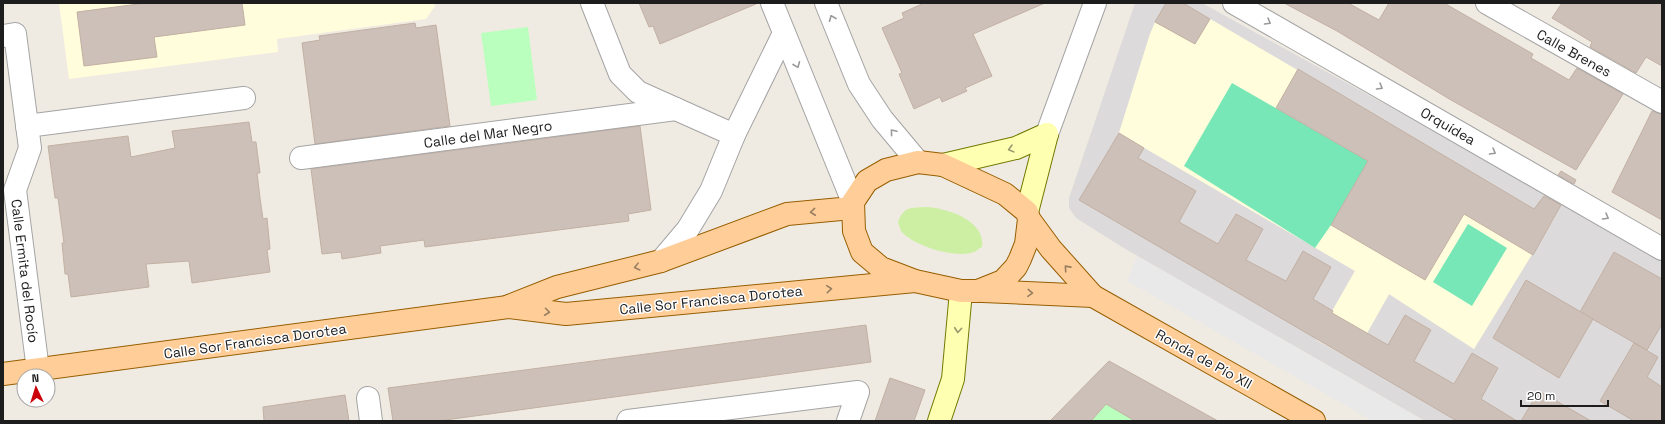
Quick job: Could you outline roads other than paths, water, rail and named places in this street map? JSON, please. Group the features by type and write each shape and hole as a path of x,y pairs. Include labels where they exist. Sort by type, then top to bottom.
{"main road":[{"name":"Ronda de Pío XII","path":"918,162 943,165 1005,194 1028,216 1051,249 1093,296 1314,421"},
{"path":"915,281 881,268 862,252 854,231 852,205 867,181 886,170 918,162"},
{"name":"Calle Sor Francisca Dorotea","path":"508,307 557,287 661,261 787,214 852,205"},
{"path":"969,291 1003,281 1016,267 1026,244 1028,216"},
{"name":"Ronda de Pío XII","path":"915,281 969,291 1093,296"},
{"name":"Calle Sor Francisca Dorotea","path":"53,368 508,307 566,314 915,281"},
{"name":"Calle Sor Francisca Dorotea","path":"3,374 16,373"}],"street":[{"path":"592,3 620,74 638,92 734,135"},
{"path":"772,3 852,205"},
{"path":"826,3 859,84 882,119 918,162"},
{"path":"1028,216 1047,134 1095,3"},
{"name":"Orquídea","path":"1234,3 1662,249"},
{"name":"Calle Brenes","path":"1487,3 1662,102"},
{"path":"661,261 688,229 711,191 734,135 784,32"},
{"name":"Calle Ermita del Rocío","path":"3,36 15,34 30,148 15,190 38,368"},
{"path":"27,126 244,98"},
{"name":"Calle del Mar Negro","path":"301,158 676,109"},
{"path":"943,165 1016,148 1047,134"},
{"path":"939,421 953,379 969,291"},
{"path":"628,421 858,392 848,421"},
{"path":"368,398 371,421"}]}
